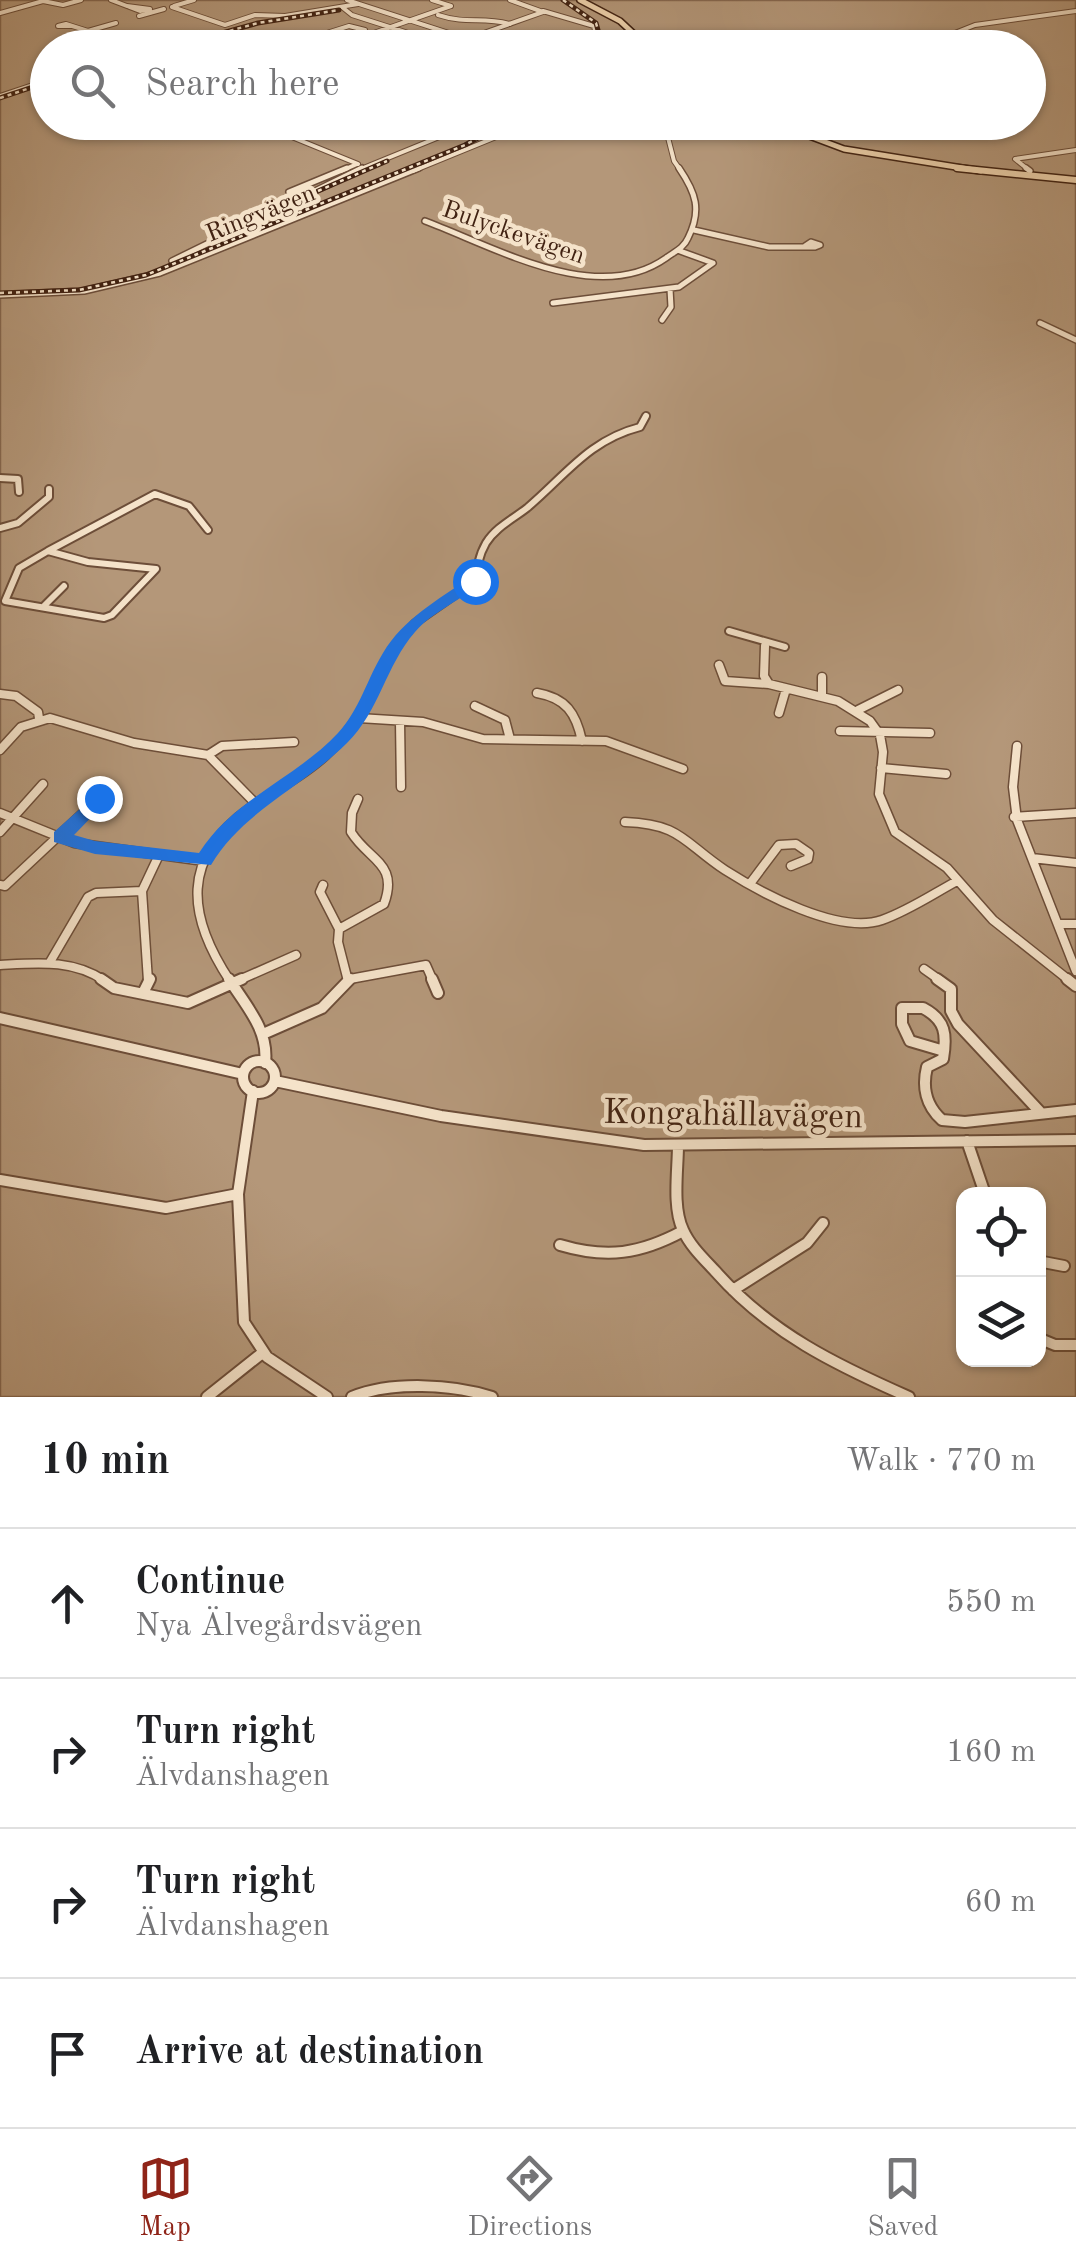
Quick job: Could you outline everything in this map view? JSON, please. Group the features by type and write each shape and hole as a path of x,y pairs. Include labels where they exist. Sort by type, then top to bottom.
{"main road":[{"path":"583,0 631,30"},
{"path":"819,140 870,155 1076,178"},
{"path":"821,140 864,151 1076,178"}],"street":[{"path":"0,3 15,7 42,0"},
{"path":"52,0 78,0"},
{"path":"0,13 41,2 64,5 78,0"},
{"path":"102,0 142,16 194,0"},
{"path":"111,0 127,6"},
{"path":"344,0 437,30"},
{"path":"382,30 452,6 432,0"},
{"path":"510,0 594,26 595,30"},
{"path":"168,8 222,24 256,15 281,17 356,4"},
{"path":"342,7 357,12"},
{"path":"342,7 352,15 399,30"},
{"path":"302,15 319,11"},
{"path":"494,30 543,11"},
{"path":"948,30 975,22 1076,11"},
{"path":"438,15 465,24 490,18 507,25"},
{"path":"92,30 116,23"},
{"path":"71,26 85,30"},
{"path":"336,30 348,26 365,30"},
{"path":"0,96 30,86"},
{"path":"299,140 366,166"},
{"path":"172,260 366,166 431,140"},
{"name":"Ringvägen","path":"0,295 84,291 160,273 489,140"},
{"path":"669,140 674,161 697,196 694,230 769,247 805,246"},
{"path":"1016,168 1016,158 1076,150"},
{"path":"289,192 358,164"},
{"name":"Bulyckevägen","path":"425,222 570,275 594,279 637,274 680,250 694,230"},
{"path":"554,304 670,289 713,264 680,250"},
{"path":"662,320 670,307 670,289"},
{"path":"1040,323 1076,340"},
{"path":"265,1062 264,1034 207,945 197,917 195,894 204,861 219,836 256,804 312,768 359,718 398,642 415,622 472,584 479,557 492,534 533,501 578,456 611,434 640,427 646,416"},
{"path":"0,478 18,479 19,492"},
{"path":"0,528 22,520 48,497 49,489"},
{"path":"48,551 66,552 85,561 134,564 156,571 108,617 5,601 24,563 155,494 189,506 208,530"},
{"path":"0,580 12,582"},
{"path":"43,607 64,586"},
{"path":"728,631 785,647"},
{"path":"765,642 764,676 769,684"},
{"path":"718,665 725,681 769,684 822,696 858,710 876,730 883,752 880,794 892,827 907,844 946,868 992,920 1076,986"},
{"path":"822,677 822,696"},
{"path":"779,713 786,689"},
{"path":"858,710 898,690"},
{"path":"0,694 18,697 38,712 39,718"},
{"path":"537,694 572,706 578,714 582,740"},
{"path":"475,706 505,720 510,739"},
{"path":"0,750 15,732 39,718 57,719 134,744 208,754 222,746 294,742"},
{"path":"359,718 423,722 482,739 613,743 658,763 684,769"},
{"path":"400,722 401,787"},
{"path":"0,730 15,732"},
{"path":"840,731 930,733"},
{"path":"1017,746 1010,790 1014,818 1060,924 1067,960 1076,971"},
{"path":"208,754 256,804"},
{"path":"882,768 946,774"},
{"path":"0,832 42,784"},
{"path":"0,886 6,886 99,798"},
{"path":"339,929 384,904 390,888 386,870 350,831 348,820 358,799"},
{"path":"1014,818 1076,813"},
{"path":"0,814 95,848 204,861"},
{"path":"624,822 652,823 678,830 718,865 807,912 864,923 888,917 958,882"},
{"path":"752,881 779,844 796,844 809,853 808,859 792,866"},
{"path":"143,993 151,976 142,891 159,855"},
{"path":"1032,858 1076,863"},
{"path":"324,885 320,892 339,929 338,942 350,978"},
{"path":"50,962 88,897 96,892 142,891"},
{"path":"1060,924 1076,924"},
{"path":"0,965 50,962 90,972 114,988 188,1002 296,955"},
{"path":"264,1034 307,1019 333,1003 350,978 426,965 438,993"},
{"path":"924,969 951,990 951,1010 964,1031 1041,1113"},
{"path":"944,1051 908,1040 902,1008 917,1005 936,1016 946,1033 944,1051 942,1061 926,1067 924,1073 930,1107 938,1119 965,1122 1076,1110"},
{"path":"0,1018 243,1074"},
{"path":"265,1062 274,1068 275,1081 266,1089 253,1091 244,1084 243,1074 252,1064 265,1062"},
{"name":"Kongahällavägen","path":"275,1081 482,1123 621,1144 1076,1140"},
{"path":"253,1091 238,1194 244,1322 262,1354 327,1397"},
{"path":"967,1141 982,1187"},
{"path":"678,1145 679,1219 684,1231 733,1290 767,1325 799,1347 909,1397"},
{"path":"0,1180 166,1208 238,1194"},
{"path":"733,1290 807,1243 823,1223"},
{"path":"560,1245 596,1256 634,1255 684,1231"},
{"path":"1046,1263 1064,1266"},
{"path":"1046,1341 1076,1345"},
{"path":"207,1397 262,1354"},
{"path":"352,1397 367,1390 474,1390 492,1397"}],"shaded area":[{"path":"0,0 1076,0 1076,1397 0,1397"}],"railway":[{"path":"563,0 596,23 598,30"},
{"path":"233,30 339,10"},
{"path":"0,98 30,88"},
{"path":"0,293 79,290 146,275 474,140"},
{"path":"318,191 387,161"}],"route":[{"path":"99,798 61,837 95,848 204,861 219,836 242,814 303,774 346,735 374,693 390,654 406,631 475,581"}]}
